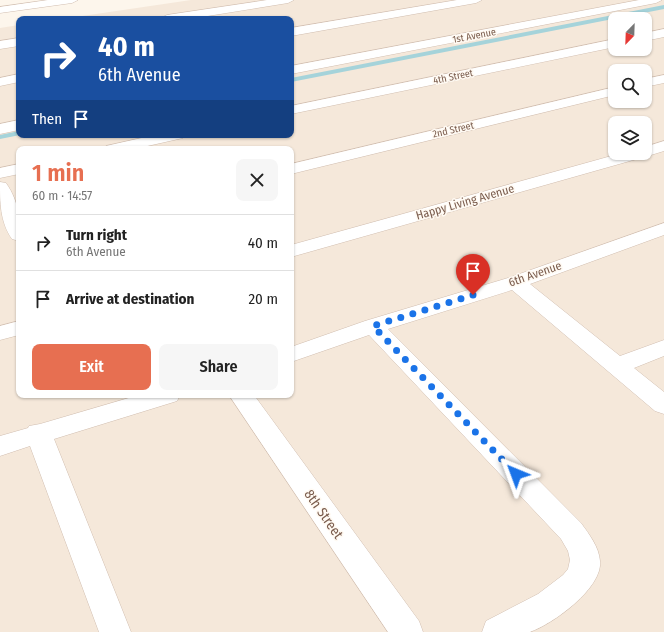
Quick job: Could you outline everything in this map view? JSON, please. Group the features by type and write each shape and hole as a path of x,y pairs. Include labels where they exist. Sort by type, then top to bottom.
{"street":[{"path":"0,10 72,0"},
{"path":"186,16 288,0"},
{"path":"294,31 476,0"},
{"name":"1st Avenue","path":"294,69 656,0"},
{"path":"587,2 606,10"},
{"path":"652,36 664,33"},
{"path":"0,45 16,42"},
{"name":"4th Street","path":"294,109 608,44"},
{"path":"0,82 16,79"},
{"path":"652,82 664,79"},
{"name":"2nd Street","path":"294,168 608,93"},
{"path":"0,129 16,126"},
{"path":"126,146 163,138"},
{"path":"652,150 664,146"},
{"name":"Happy Living Avenue","path":"294,250 615,160"},
{"path":"0,173 16,170"},
{"path":"0,187 16,227"},
{"name":"6th Avenue","path":"294,354 373,326 515,282 664,229"},
{"path":"515,282 664,406"},
{"path":"373,326 571,531 583,552 585,564 583,575 577,583 552,603 498,632"},
{"path":"0,333 16,329"},
{"path":"617,366 664,347"},
{"path":"0,446 38,433 158,398"},
{"name":"8th Street","path":"243,398 407,632"},
{"path":"38,433 115,632"}],"shaded area":[{"path":"191,0 664,0 664,632 0,632 0,28 16,25 16,138 294,138 294,16 82,16"}],"waterway":[{"path":"294,79 664,7"},
{"path":"0,137 16,134"}],"route":[{"path":"473,295 373,326 516,474"}]}
